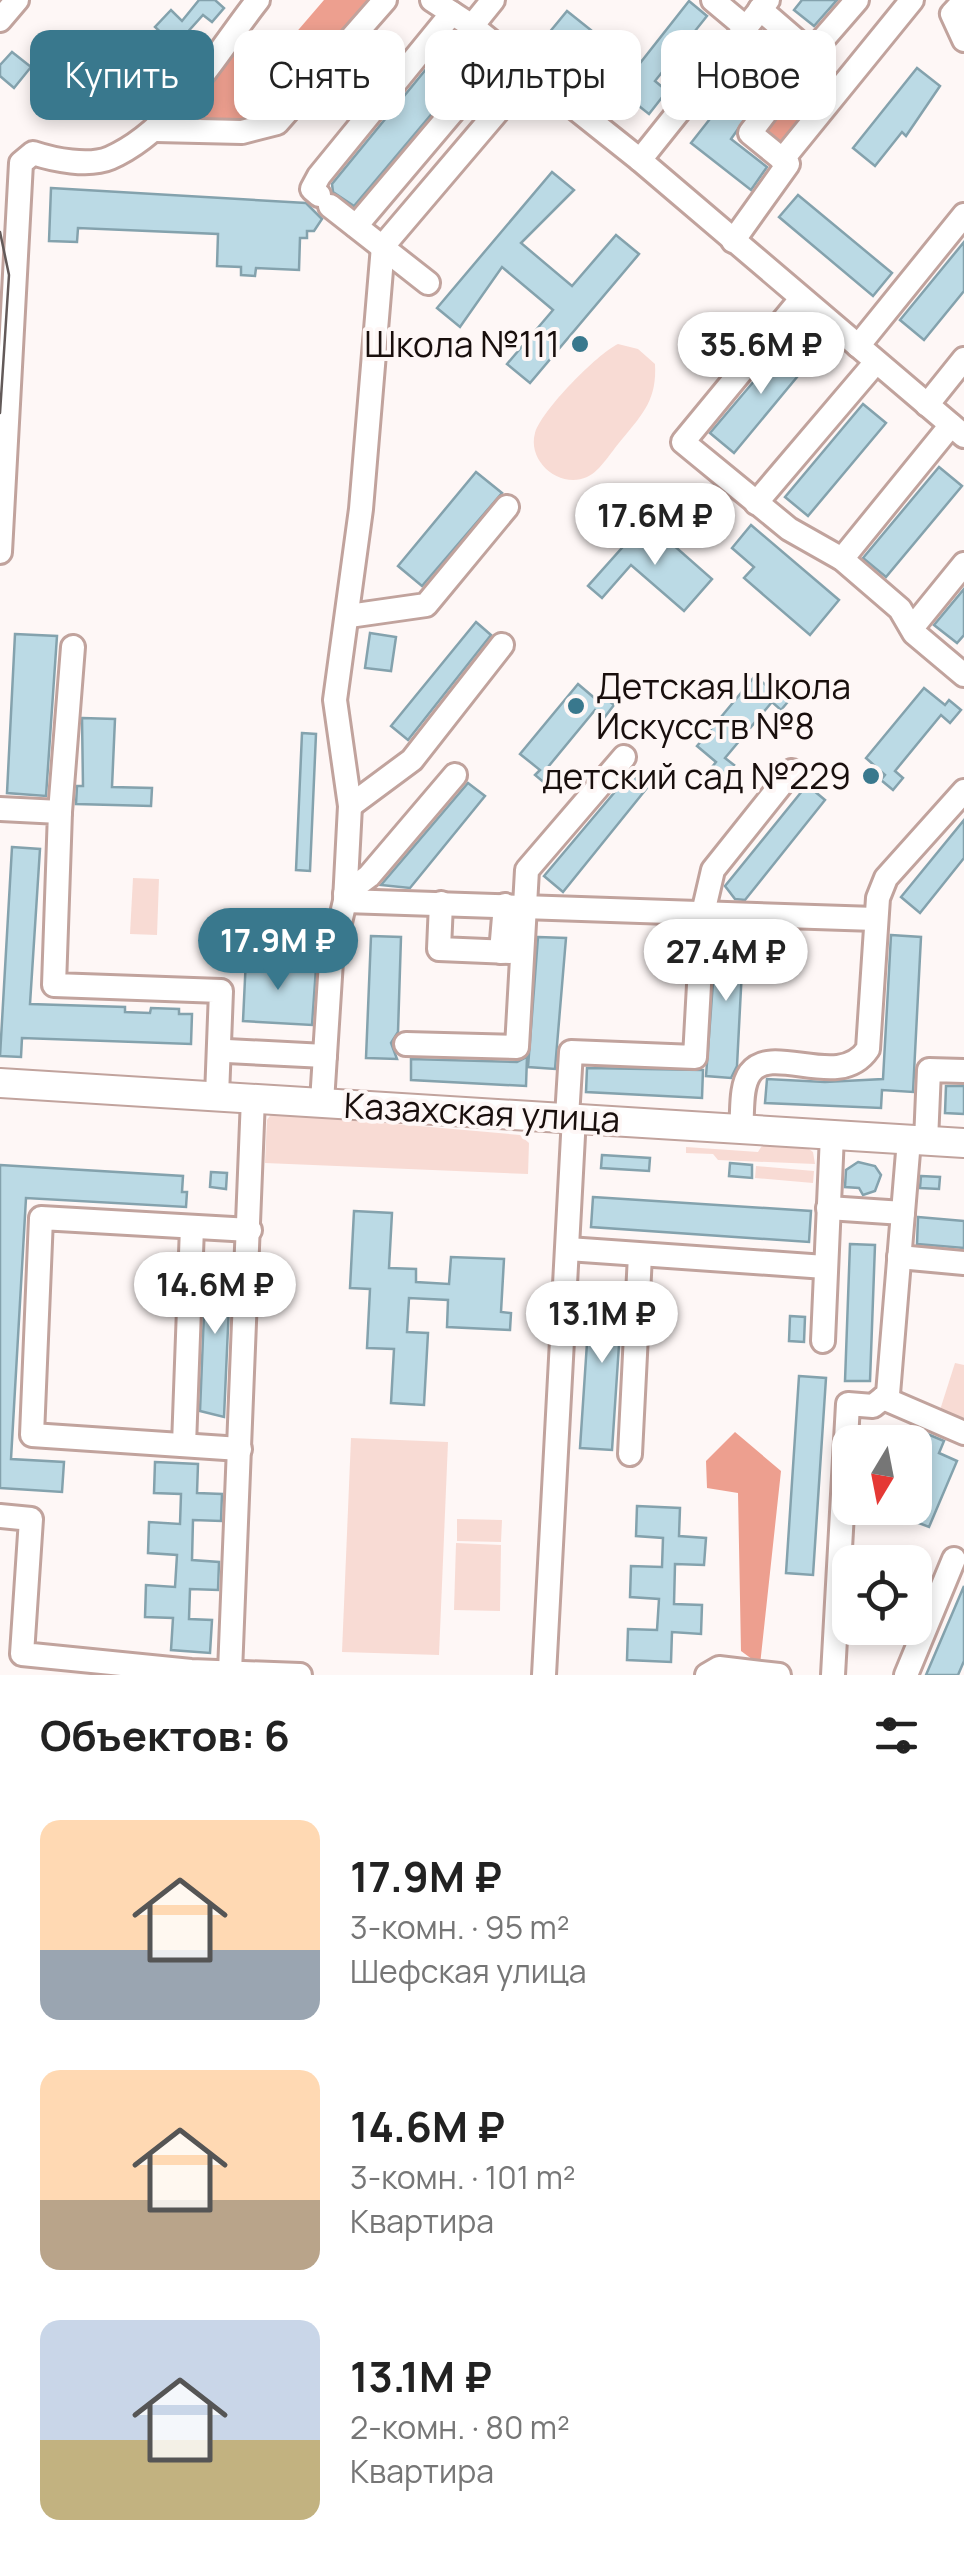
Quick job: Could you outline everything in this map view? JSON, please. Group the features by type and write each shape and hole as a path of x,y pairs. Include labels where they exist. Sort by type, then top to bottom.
{"main road":[{"name":"Казахская улица","path":"0,1083 964,1143"}],"street":[{"path":"0,20 17,0"},
{"path":"0,552 22,191 20,163 33,153 55,160 107,160 156,130 258,0"},
{"path":"156,130 242,132 278,124 385,0"},
{"path":"472,26 493,0"},
{"path":"713,0 757,12 781,30"},
{"path":"832,30 857,0"},
{"path":"782,160 917,0"},
{"path":"932,0 958,8 964,40"},
{"path":"428,282 312,189 442,6 477,30"},
{"path":"640,160 757,12"},
{"path":"356,226 446,120"},
{"path":"322,1102 331,960 346,897 350,806 335,700 350,610 377,357 383,246 490,120"},
{"path":"590,120 957,431 842,559"},
{"path":"733,241 788,164 750,133 760,120"},
{"path":"858,346 964,215"},
{"path":"800,298 683,442 789,530 842,559 900,609 912,628 964,675"},
{"path":"927,405 964,359"},
{"path":"756,503 876,362"},
{"path":"350,610 426,606 507,508"},
{"path":"912,628 964,564"},
{"path":"350,806 412,760 502,645"},
{"path":"74,648 60,812 54,986 221,991 218,1096"},
{"path":"441,903 439,949 506,952 514,906 527,870 624,756"},
{"path":"544,1675 568,1250 571,1052 695,1057 702,912 713,870 792,771"},
{"path":"346,897 369,876 455,775"},
{"path":"741,1128 746,1082 752,1070 764,1063 843,1068 858,1063 868,1050 875,920 886,878 964,792"},
{"path":"0,809 60,812"},
{"path":"346,897 875,920"},
{"path":"406,1044 517,1047 514,906"},
{"path":"227,1052 325,1056"},
{"path":"834,1675 848,1404 873,1406 888,1394 903,1213 929,1070 964,1072"},
{"path":"230,1672 253,1098"},
{"path":"822,1342 832,1134"},
{"path":"828,1208 903,1213"},
{"path":"240,1449 32,1435 41,1218 250,1230"},
{"path":"184,1445 192,1226"},
{"path":"568,1250 825,1267"},
{"path":"630,1454 640,1254"},
{"path":"900,1257 964,1263"},
{"path":"883,1398 964,1433"},
{"path":"0,1516 31,1519 22,1664 300,1675"},
{"path":"906,1675 954,1559"},
{"path":"707,1675 719,1668 779,1675"}],"shaded area":[{"path":"324,0 378,0 353,30 298,30"},
{"path":"225,53 234,55 234,119 214,119 214,67"},
{"path":"769,120 805,120 783,149 761,131"},
{"path":"618,344 638,349 655,364 648,404 592,474 577,480 557,476 536,454 535,433 571,384"},
{"path":"133,878 159,879 157,935 130,934"},
{"path":"272,1113 520,1135 529,1143 528,1174 265,1163 267,1120"},
{"path":"763,1144 805,1146 813,1152 815,1164 718,1160 713,1154 686,1153 686,1147 758,1152"},
{"path":"756,1166 814,1171 813,1183 755,1178"},
{"path":"955,1363 964,1365 964,1418 940,1410"},
{"path":"735,1432 781,1471 760,1665 741,1651 738,1493 707,1488 706,1461"},
{"path":"351,1438 448,1442 439,1655 342,1652"},
{"path":"457,1519 502,1520 501,1542 457,1541"},
{"path":"456,1543 501,1545 500,1611 454,1610"}],"building":[{"path":"199,0 215,0 224,8 212,22 203,15 189,30 155,27 171,10 182,21"},
{"path":"802,0 837,0 814,26 794,10"},
{"path":"689,1 707,16 696,30 666,30"},
{"path":"567,11 591,30 551,30"},
{"path":"661,37 661,74 655,81 661,86 661,99 649,114 641,108 641,62"},
{"path":"12,52 30,68 14,88 0,76 0,65"},
{"path":"917,68 940,86 906,136 902,132 875,166 853,148"},
{"path":"425,70 426,120 354,206 333,192 332,184 384,120 405,120 405,95"},
{"path":"709,120 744,120 731,139 767,167 751,190 691,143"},
{"path":"552,172 574,190 521,243 572,286 616,235 639,254 530,383 507,364 553,310 502,267 460,327 437,308"},
{"path":"51,188 306,203 322,219 314,231 307,231 307,238 300,238 299,270 256,268 255,276 241,275 241,267 217,266 218,234 78,228 77,242 49,241"},
{"path":"798,195 892,273 873,296 779,217"},
{"path":"964,242 964,291 924,340 900,320"},
{"path":"789,340 812,359 734,453 710,433"},
{"path":"863,404 886,423 808,516 785,497"},
{"path":"939,467 962,486 886,577 863,558"},
{"path":"476,472 502,493 422,586 398,566"},
{"path":"646,521 712,579 684,611 631,565 602,598 588,586"},
{"path":"751,525 839,600 810,635 744,578 754,567 732,548"},
{"path":"964,589 964,635 957,643 934,625"},
{"path":"476,622 491,635 408,740 391,726"},
{"path":"370,633 396,637 391,671 365,668"},
{"path":"15,634 57,636 46,796 7,793"},
{"path":"755,676 775,693 780,687 792,697 781,710 772,702 725,758 734,765 724,777 712,767 716,762 697,746"},
{"path":"578,684 598,701 603,696 614,705 604,718 595,710 548,767 556,774 547,785 535,775 540,770 520,754"},
{"path":"924,688 945,705 949,700 961,710 950,723 941,715 895,771 903,778 893,790 881,780 885,775 866,758"},
{"path":"82,718 115,719 112,787 152,788 151,806 76,804 77,786 83,786"},
{"path":"302,733 316,734 310,871 296,870"},
{"path":"630,774 647,788 563,892 544,876"},
{"path":"468,783 485,796 410,888 381,885"},
{"path":"807,785 825,800 745,900 735,899 725,886"},
{"path":"964,820 964,858 920,913 901,897"},
{"path":"12,847 40,849 30,1004 125,1007 125,1012 150,1013 151,1008 179,1009 179,1014 192,1014 191,1044 22,1038 21,1057 0,1056"},
{"path":"717,929 744,930 737,1066 731,1078 706,1076"},
{"path":"891,935 921,937 913,1092 882,1090 881,1108 765,1103 767,1079 883,1079"},
{"path":"371,936 401,937 398,1032 391,1043 397,1059 366,1058"},
{"path":"538,937 566,938 555,1069 528,1067"},
{"path":"246,958 280,959 279,966 316,968 312,1025 243,1021"},
{"path":"527,1057 526,1086 411,1080 411,1059 517,1062"},
{"path":"587,1068 703,1070 702,1098 586,1092"},
{"path":"946,1086 964,1086 964,1114 945,1113"},
{"path":"602,1155 650,1158 649,1171 601,1168"},
{"path":"858,1162 875,1166 881,1175 875,1191 863,1195 859,1188 845,1187 846,1170"},
{"path":"730,1163 752,1165 752,1178 729,1176"},
{"path":"0,1165 183,1176 182,1192 187,1192 186,1207 26,1198 11,1459 64,1462 62,1492 0,1488"},
{"path":"211,1172 227,1173 226,1189 210,1187"},
{"path":"921,1176 940,1177 939,1189 920,1188"},
{"path":"593,1197 811,1211 809,1242 591,1227"},
{"path":"354,1211 392,1213 389,1268 416,1269 416,1282 449,1284 451,1257 504,1259 501,1312 511,1313 510,1330 447,1327 448,1300 409,1298 407,1332 428,1333 424,1405 391,1403 394,1349 367,1348 370,1289 350,1288"},
{"path":"918,1217 964,1221 964,1248 917,1244"},
{"path":"850,1244 875,1245 870,1381 845,1381"},
{"path":"231,1261 224,1417 200,1411 206,1263"},
{"path":"591,1283 623,1285 612,1450 580,1448"},
{"path":"790,1316 805,1317 804,1342 789,1341"},
{"path":"799,1376 826,1378 813,1575 786,1573"},
{"path":"932,1436 944,1441 939,1453 957,1461 932,1520"},
{"path":"155,1462 198,1464 197,1493 222,1494 221,1521 193,1520 192,1560 219,1562 218,1590 190,1589 189,1619 212,1620 210,1653 171,1650 173,1618 145,1617 146,1585 175,1587 177,1555 148,1553 149,1522 180,1524 181,1494 154,1493"},
{"path":"637,1506 680,1508 679,1536 706,1538 704,1565 675,1564 674,1604 702,1605 701,1634 672,1632 671,1662 627,1660 628,1629 657,1630 659,1599 630,1597 631,1566 662,1567 663,1538 636,1536"},
{"path":"964,1586 964,1661 958,1675 926,1675"}],"tram line":[{"path":"0,232 9,275 0,413"}],"place":[{"name":"Школа №111","path":"580,344"},
{"name":"Детская Школа Искусств №8","path":"576,706"},
{"name":"детский сад №229","path":"871,776"}]}
